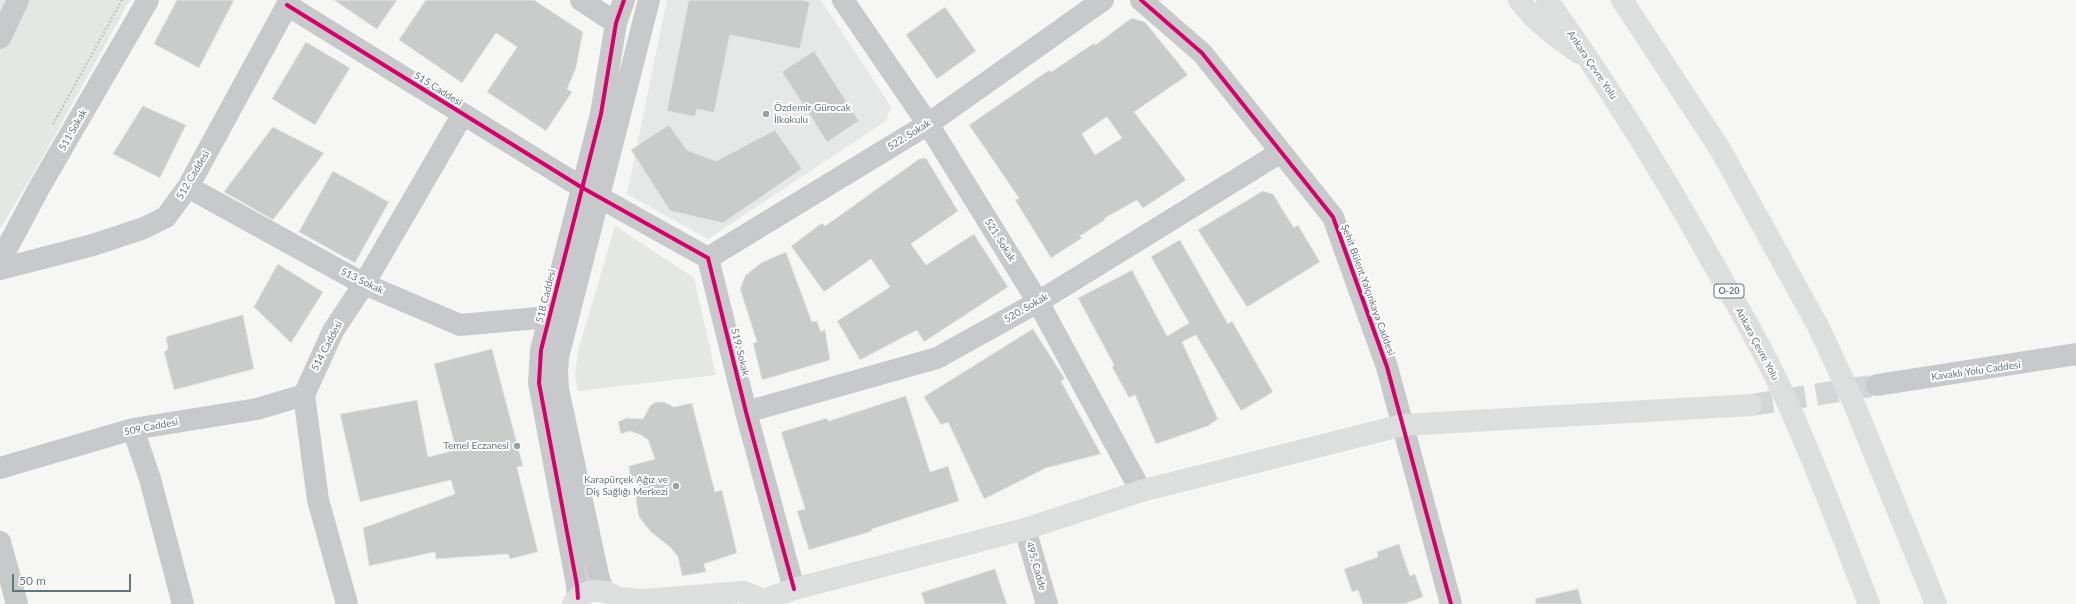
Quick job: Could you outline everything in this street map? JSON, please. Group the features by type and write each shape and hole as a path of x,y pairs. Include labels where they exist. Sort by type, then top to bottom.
{"main road":[{"path":"1519,0 1530,15 1549,33 1591,60"},
{"name":"Ankara Çevre Yolu","path":"1547,0 1591,60 1674,193 1782,391 1812,459 1869,604"},
{"path":"1622,0 1720,150 1818,326 1852,400 1936,604"},
{"path":"1642,0 1657,52"},
{"path":"575,601 590,591 615,598 642,600 744,592 773,598 1025,529 1140,491 1403,425 1751,405"}],"street":[{"path":"0,38 18,0"},
{"name":"511 Sokak","path":"0,261 39,188 148,0"},
{"path":"581,0 616,23"},
{"name":"518 Caddesi","path":"615,598 598,575 562,405 557,372 558,357 590,192 616,23 624,0"},
{"name":"518 Caddesi","path":"575,601 576,577 539,383 541,350 549,318 590,192 649,0"},
{"name":"521. Sokak","path":"843,0 928,124 1038,302 1140,491"},
{"name":"522. Sokak","path":"708,258 928,124 1103,0"},
{"name":"Şehit Bülent Yalçınkaya Caddesi","path":"1140,0 1202,53 1333,217 1387,367 1451,604"},
{"name":"515 Caddesi","path":"288,2 463,114 590,192"},
{"name":"512 Caddesi","path":"0,269 93,245 144,228 166,217 188,187 288,2"},
{"name":"514 Caddesi","path":"304,395 333,331 364,284 463,114"},
{"name":"520. Sokak","path":"746,412 936,358 1038,302 1281,152"},
{"name":"513 Sokak","path":"188,187 364,284 460,325 549,318"},
{"path":"590,192 708,258"},
{"name":"519. Sokak","path":"708,258 746,412 773,598"},
{"name":"Kavaklı Yolu Caddesi","path":"1877,385 2076,354"},
{"path":"304,395 318,500 347,604"},
{"name":"509 Caddesi","path":"0,468 132,428 257,409 304,395"},
{"path":"132,428 150,480 184,604"},
{"name":"495. Cadde","path":"1025,529 1047,604"},
{"path":"0,542 16,604"}],"path":[{"path":"52,125 122,0"}],"shaded area":[{"path":"0,0 130,0 41,160 0,229"},
{"name":"Özdemir Gürocak İlkokulu","path":"667,0 821,0 891,107 886,121 708,239 627,194"},
{"path":"615,226 694,278 716,375 578,391 575,375 578,351"}],"building":[{"path":"177,0 234,0 199,68 154,44"},
{"path":"334,0 397,0 377,29"},
{"path":"426,0 534,0 583,32 576,68 567,89 572,92 546,131 487,92 517,47 496,33 462,83 399,40"},
{"path":"689,0 802,0 810,2 800,49 730,35 714,113 697,109 695,117 667,111"},
{"path":"945,7 976,51 937,79 906,35"},
{"path":"1132,18 1145,22 1188,75 1134,112 1186,180 1143,208 1137,200 1105,218 1105,220 1080,236 1082,238 1051,258 1015,200 1019,198 969,125 1049,70 1051,72 1094,43 1095,45","holes":["1107,117 1122,138 1095,155 1082,134"]},
{"path":"306,42 350,68 315,125 272,99"},
{"path":"814,51 859,121 827,142 782,72"},
{"path":"143,106 186,125 160,178 113,154"},
{"path":"669,125 687,150 716,161 775,130 802,169 723,223 670,211 631,150"},
{"path":"273,127 324,153 273,220 224,192"},
{"path":"926,158 958,211 911,244 926,265 974,234 1008,287 924,342 917,330 860,360 837,321 890,287 871,259 824,292 791,246 822,223 825,226 919,159"},
{"path":"333,171 389,202 355,263 299,232"},
{"path":"1263,191 1273,194 1294,228 1298,225 1320,262 1247,307 1198,230"},
{"path":"1180,240 1228,324 1232,321 1273,392 1241,411 1196,335 1182,342 1218,419 1208,426 1156,444 1135,395 1129,398 1112,367 1114,365 1078,298 1132,270 1167,336 1189,323 1151,257"},
{"path":"786,252 812,322 817,321 821,332 825,329 830,360 762,380 753,343 757,342 740,289 745,276 761,263"},
{"path":"278,264 323,292 291,343 254,307"},
{"path":"243,315 254,369 174,390 164,352 168,349 166,337"},
{"path":"1033,329 1065,379 1061,381 1101,454 1046,468 984,499 948,422 941,425 924,397"},
{"path":"492,349 523,466 517,467 538,552 510,559 508,554 436,559 435,552 369,566 363,528 455,494 451,480 360,502 340,414 417,400 428,457 456,450 434,364"},
{"path":"906,396 930,472 948,466 959,501 872,529 872,531 809,550 797,511 805,509 781,432 827,418 828,421"},
{"name":"Karapürçek Ağız ve Diş Sağlığı Merkezi","path":"656,402 664,402 674,407 692,403 715,492 722,490 737,553 704,564 706,572 682,576 678,557 671,548 651,532 639,517 636,501 640,480 630,482 629,466 655,459 648,440 641,435 630,431 621,434 618,422 626,418 643,419 650,406"},
{"path":"1399,544 1410,576 1415,574 1423,597 1404,604 1363,604 1358,590 1352,592 1344,569 1378,557 1377,552"},
{"path":"995,569 1007,604 925,604 921,593"},
{"path":"1578,589 1582,604 1536,604 1535,599"}],"tunnel":[{"path":"1751,405 1877,385"}],"cycle path":[{"path":"578,598 577,585 539,383 541,350 601,114 616,23 624,0"},
{"path":"1141,0 1202,53 1333,217 1387,367 1451,604"},
{"path":"287,5 581,187 708,258 746,412 794,589"}],"place":[{"name":"Özdemir Gürocak İlkokulu","path":"766,114"},
{"name":"Temel Eczanesi","path":"517,446"},
{"name":"Karapürçek Ağız ve Diş Sağlığı Merkezi","path":"676,486"}]}
